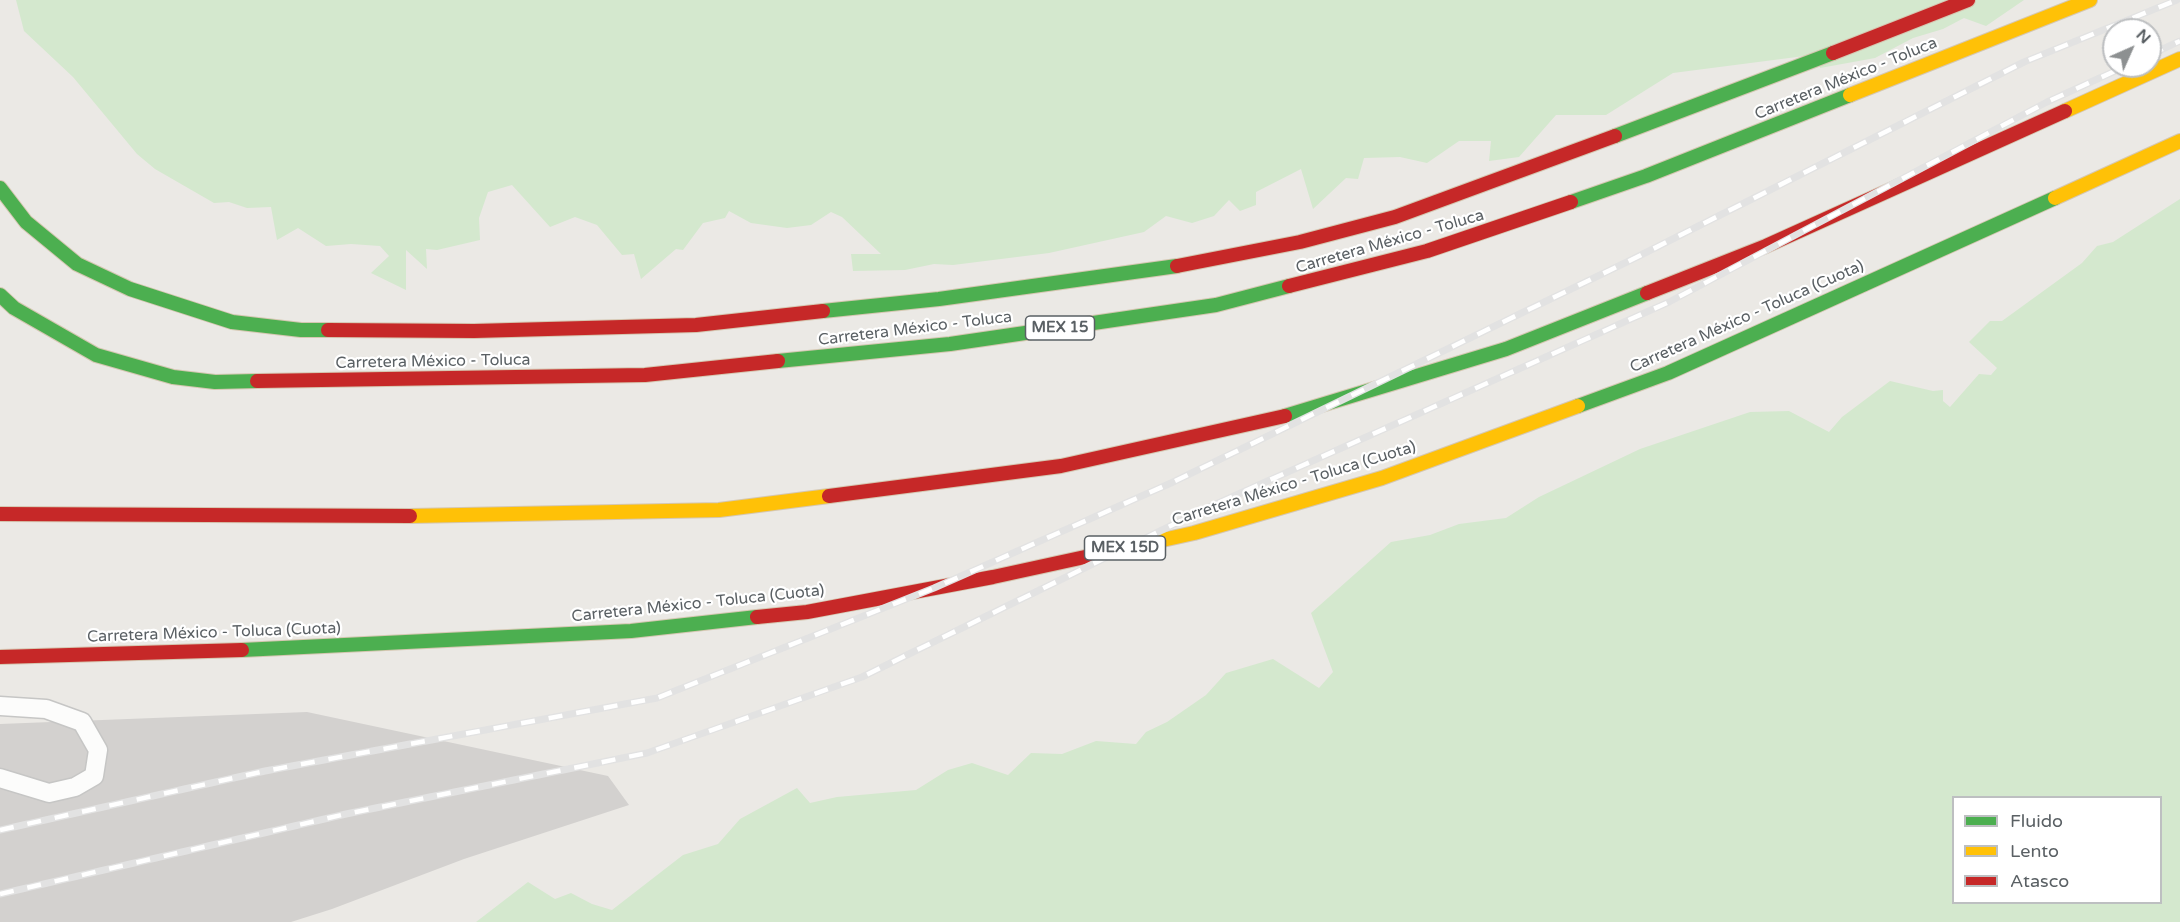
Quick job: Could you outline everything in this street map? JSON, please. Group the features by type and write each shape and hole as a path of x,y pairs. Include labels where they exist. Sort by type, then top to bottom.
{"main road":[{"name":"Carretera México - Toluca","path":"0,188 26,222 77,264 130,289 232,322 301,330 474,331 696,325 939,299 1158,270 1300,242 1405,214 1656,121 1968,0"},
{"name":"Carretera México - Toluca","path":"0,295 14,308 96,355 173,377 215,382 645,375 950,344 1216,305 1427,251 1646,176 2090,0"},
{"path":"0,514 446,516 719,510 1061,466 1282,417 1506,349 1766,246 2180,59"},
{"name":"Carretera México - Toluca (Cuota)","path":"0,657 277,649 655,628 807,612 993,577 1194,533 1382,478 1668,373 2180,141"}],"lane":[{"path":"0,706 46,709 82,722 98,750 94,776 75,787 49,793 0,778"}],"green space":[{"path":"16,0 2024,0 1986,26 1964,18 1943,29 1913,38 1875,58 1820,68 1820,54 1673,73 1606,115 1556,115 1519,157 1489,161 1491,141 1459,141 1427,163 1400,157 1364,158 1358,179 1346,178 1313,209 1301,169 1256,192 1256,205 1240,211 1229,200 1214,216 1192,223 1166,216 1144,232 1049,253 953,265 934,264 905,270 853,271 851,254 881,254 842,217 831,212 811,225 787,228 751,223 729,211 725,218 703,223 683,250 676,249 641,279 634,254 622,255 597,225 575,217 550,227 512,185 488,192 479,218 480,240 437,250 426,249 427,269 406,250 406,290 371,273 389,256 380,246 351,244 326,246 298,228 277,240 271,207 247,208 229,202 214,203 155,169 137,154 73,77 24,31"},
{"path":"2180,199 2180,922 476,922 528,882 555,899 571,893 592,904 612,910 683,855 718,844 740,819 797,788 810,803 837,797 916,790 948,770 972,763 1008,775 1031,753 1062,754 1096,741 1136,744 1146,732 1167,722 1206,695 1226,673 1273,659 1319,688 1333,672 1311,613 1391,542 1430,535 1459,524 1506,518 1539,497 1640,449 1750,412 1789,411 1829,432 1842,417 1890,381 1933,391 1943,390 1943,401 1950,407 1979,374 1991,375 1997,368 1969,342 1990,321 2002,321 2082,263 2097,246 2113,242"}],"building":[{"path":"307,712 608,776 629,805 464,859 332,909 291,922 0,922 0,724"}],"railway":[{"path":"0,830 265,771 657,698 934,588 1171,483 1633,259 2024,62 2177,0"},
{"path":"2162,49 2180,41"},
{"path":"0,894 346,814 647,753 862,677 1207,508 1669,302 2047,102 2102,77"}],"traffic: fast":[{"path":"1615,136 1833,53"},
{"path":"1571,202 1646,176 1850,95"},
{"path":"0,188 26,222 77,264 130,289 232,322 301,330 328,330"},
{"path":"1578,406 1668,373 2055,198"},
{"path":"823,311 939,299 1177,266"},
{"path":"778,361 950,344 1216,305 1289,286"},
{"path":"1285,416 1506,349 1647,293"},
{"path":"0,295 14,308 96,355 173,377 215,382 257,381"},
{"path":"242,650 631,631 757,617"}],"traffic: slow":[{"path":"1850,95 2090,0"},
{"path":"2065,111 2180,59"},
{"path":"2055,198 2180,141"},
{"path":"1140,545 1194,533 1382,478 1578,406"},
{"path":"410,516 719,510 829,496"}],"traffic: jam":[{"path":"1833,53 1968,0"},
{"path":"1647,293 1766,246 2065,111"},
{"path":"1177,266 1300,242 1395,217 1615,136"},
{"path":"1289,286 1427,251 1571,202"},
{"path":"328,330 474,331 696,325 823,311"},
{"path":"257,381 645,375 778,361"},
{"path":"829,496 1061,466 1285,416"},
{"path":"0,514 410,516"},
{"path":"757,617 807,612 993,577 1140,545"},
{"path":"0,657 242,650"}]}
